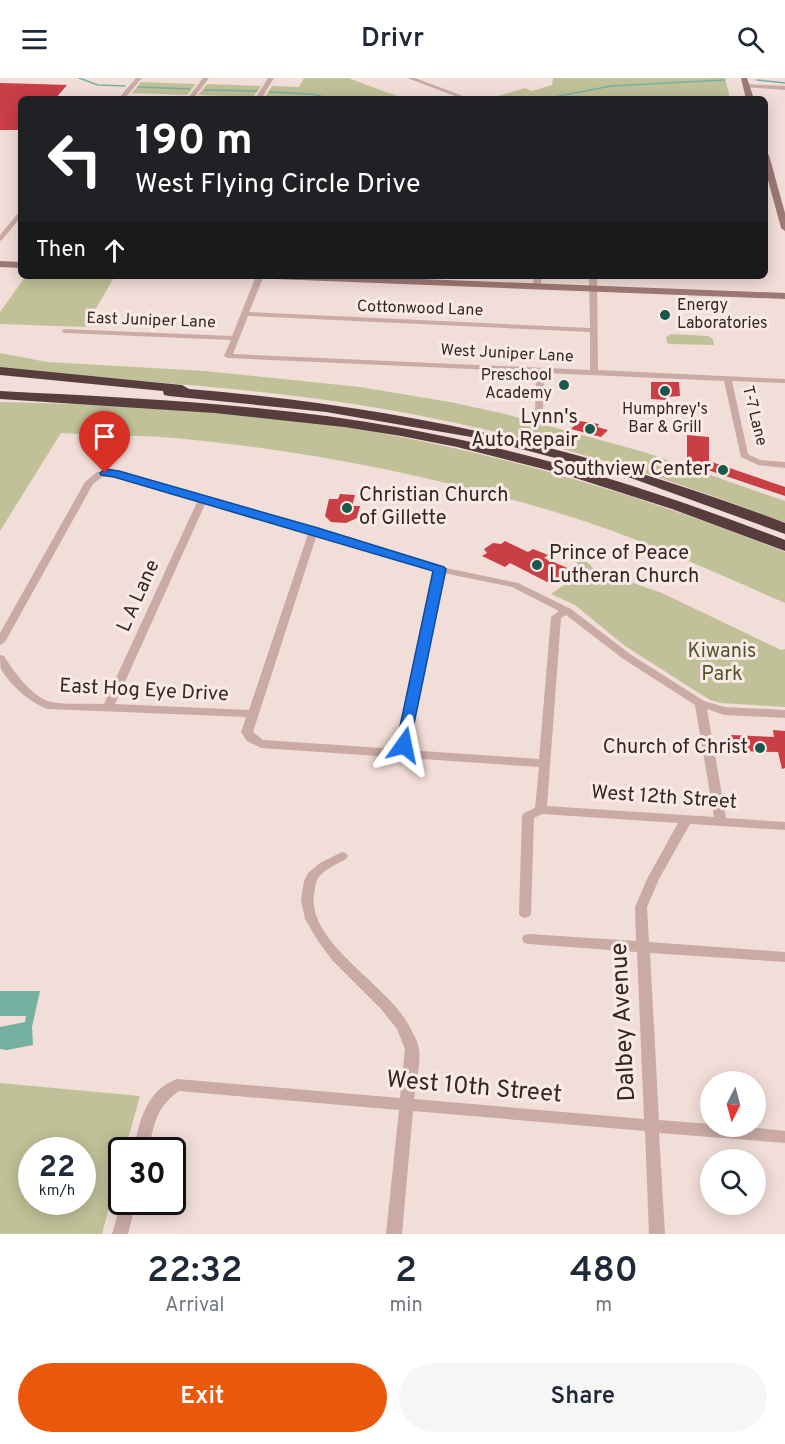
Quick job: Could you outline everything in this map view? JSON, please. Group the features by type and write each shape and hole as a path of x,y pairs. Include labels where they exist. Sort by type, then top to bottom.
{"highway":[{"path":"0,371 330,405 512,443 615,471 741,511 785,529"},
{"path":"0,383 253,399 422,424"},
{"path":"0,397 121,401 246,412 346,423 401,433 534,463 655,498 785,546"}],"main road":[{"path":"768,164 782,208 785,228"},
{"path":"0,264 18,265"},
{"path":"445,279 537,287 785,296"},
{"path":"721,294 785,304"}],"street":[{"path":"124,96 140,78"},
{"path":"192,96 206,78"},
{"path":"260,96 271,78"},
{"path":"410,78 460,96"},
{"path":"745,82 785,88"},
{"path":"0,239 18,217"},
{"path":"235,338 260,279"},
{"path":"537,287 538,279"},
{"path":"593,279 594,373"},
{"name":"Cottonwood Lane","path":"245,315 594,330"},
{"name":"East Juniper Lane","path":"65,331 235,338"},
{"name":"West Juniper Lane","path":"235,338 228,356 785,381"},
{"path":"539,414 540,370"},
{"name":"T-7 Lane","path":"728,378 744,455 764,464 785,465"},
{"path":"0,642 89,482 100,474 115,473 440,569 515,585 567,611 626,657 700,703 724,711 785,714"},
{"name":"L A Lane","path":"108,708 203,499"},
{"path":"314,530 247,732 251,738 261,744 543,763"},
{"path":"402,753 440,569"},
{"path":"525,913 528,816 540,810 556,617 567,611"},
{"name":"East Hog Eye Drive","path":"0,658 35,700 48,705 253,714"},
{"path":"700,703 720,822"},
{"name":"West 12th Street","path":"540,810 785,826"},
{"name":"Dalbey Avenue","path":"657,1234 641,907 653,879 686,820"},
{"path":"342,856 317,871 310,881 307,905 314,926 326,942 400,1021 412,1049 394,1234"},
{"path":"529,939 785,957"},
{"name":"West 10th Street","path":"144,1137 152,1107 162,1095 177,1086 785,1137"},
{"path":"120,1234 125,1215"}],"green space":[{"path":"304,78 348,78 397,96 266,96 272,86 299,87"},
{"path":"553,78 725,78 729,96 498,96 525,88 532,91 552,85"},
{"path":"141,82 196,84 187,95 132,93"},
{"path":"207,84 261,86 254,96 198,95"},
{"path":"24,279 113,279 85,327 0,324 0,312"},
{"path":"671,334 708,336 713,339 714,345 670,344 667,343 666,337"},
{"path":"0,353 47,362 205,371 360,387 450,402 505,414 644,452 785,501 785,523 637,471 486,430 336,401 192,385 0,369"},
{"path":"0,402 224,412 314,422 413,439 521,464 681,513 785,552 785,603 619,533 514,500 418,476 321,457 174,438 61,433 0,531"},
{"name":"Kiwanis Park","path":"575,559 587,562 595,570 662,593 781,650 785,649 785,707 721,703 710,700 625,646 575,605 551,594 581,573"},
{"path":"0,1083 140,1096 129,1137 108,1137 108,1211 102,1234 0,1234"}],"water":[{"path":"0,991 40,991 32,1027 33,1045 7,1050 0,1049 0,1027 25,1022 26,1016 0,1016"}],"building":[{"path":"0,83 67,85 58,96 18,96 18,130 0,130"},
{"name":"Humphrey's Bar & Grill","path":"651,382 679,382 680,396 666,397 666,400 651,399"},
{"name":"Lynn's Auto Repair","path":"579,421 599,424 597,427 608,430 601,437 571,429"},
{"name":"Southview Center","path":"687,435 709,437 709,461 785,487 785,496 687,463"},
{"name":"Christian Church of Gillette","path":"340,494 355,495 352,506 360,506 357,518 346,523 331,522 325,516 329,499 338,499"},
{"name":"Prince of Peace Lutheran Church","path":"505,541 528,552 533,549 548,555 544,558 572,570 553,585 510,563 505,567 482,556 487,553 484,549 493,543 501,544"},
{"name":"Church of Christ","path":"773,730 785,731 785,768 782,769 778,752 735,751 731,735 774,737"}],"waterway":[{"path":"79,78 98,85 125,86"},
{"path":"559,96 611,86 724,80"},
{"path":"757,80 785,83"},
{"path":"138,87 190,89"},
{"path":"205,90 257,91"},
{"path":"270,92 320,96"}],"place":[{"name":"Energy Laboratories","path":"665,315"},
{"name":"Preschool Academy","path":"564,385"},
{"name":"Humphrey's Bar & Grill","path":"665,391"},
{"name":"Lynn's Auto Repair","path":"590,429"},
{"name":"Southview Center","path":"723,470"},
{"name":"Christian Church of Gillette","path":"347,508"},
{"name":"Prince of Peace Lutheran Church","path":"537,565"},
{"name":"Church of Christ","path":"760,748"}],"route":[{"path":"105,473 115,473 314,530 440,569 404,745"}]}
